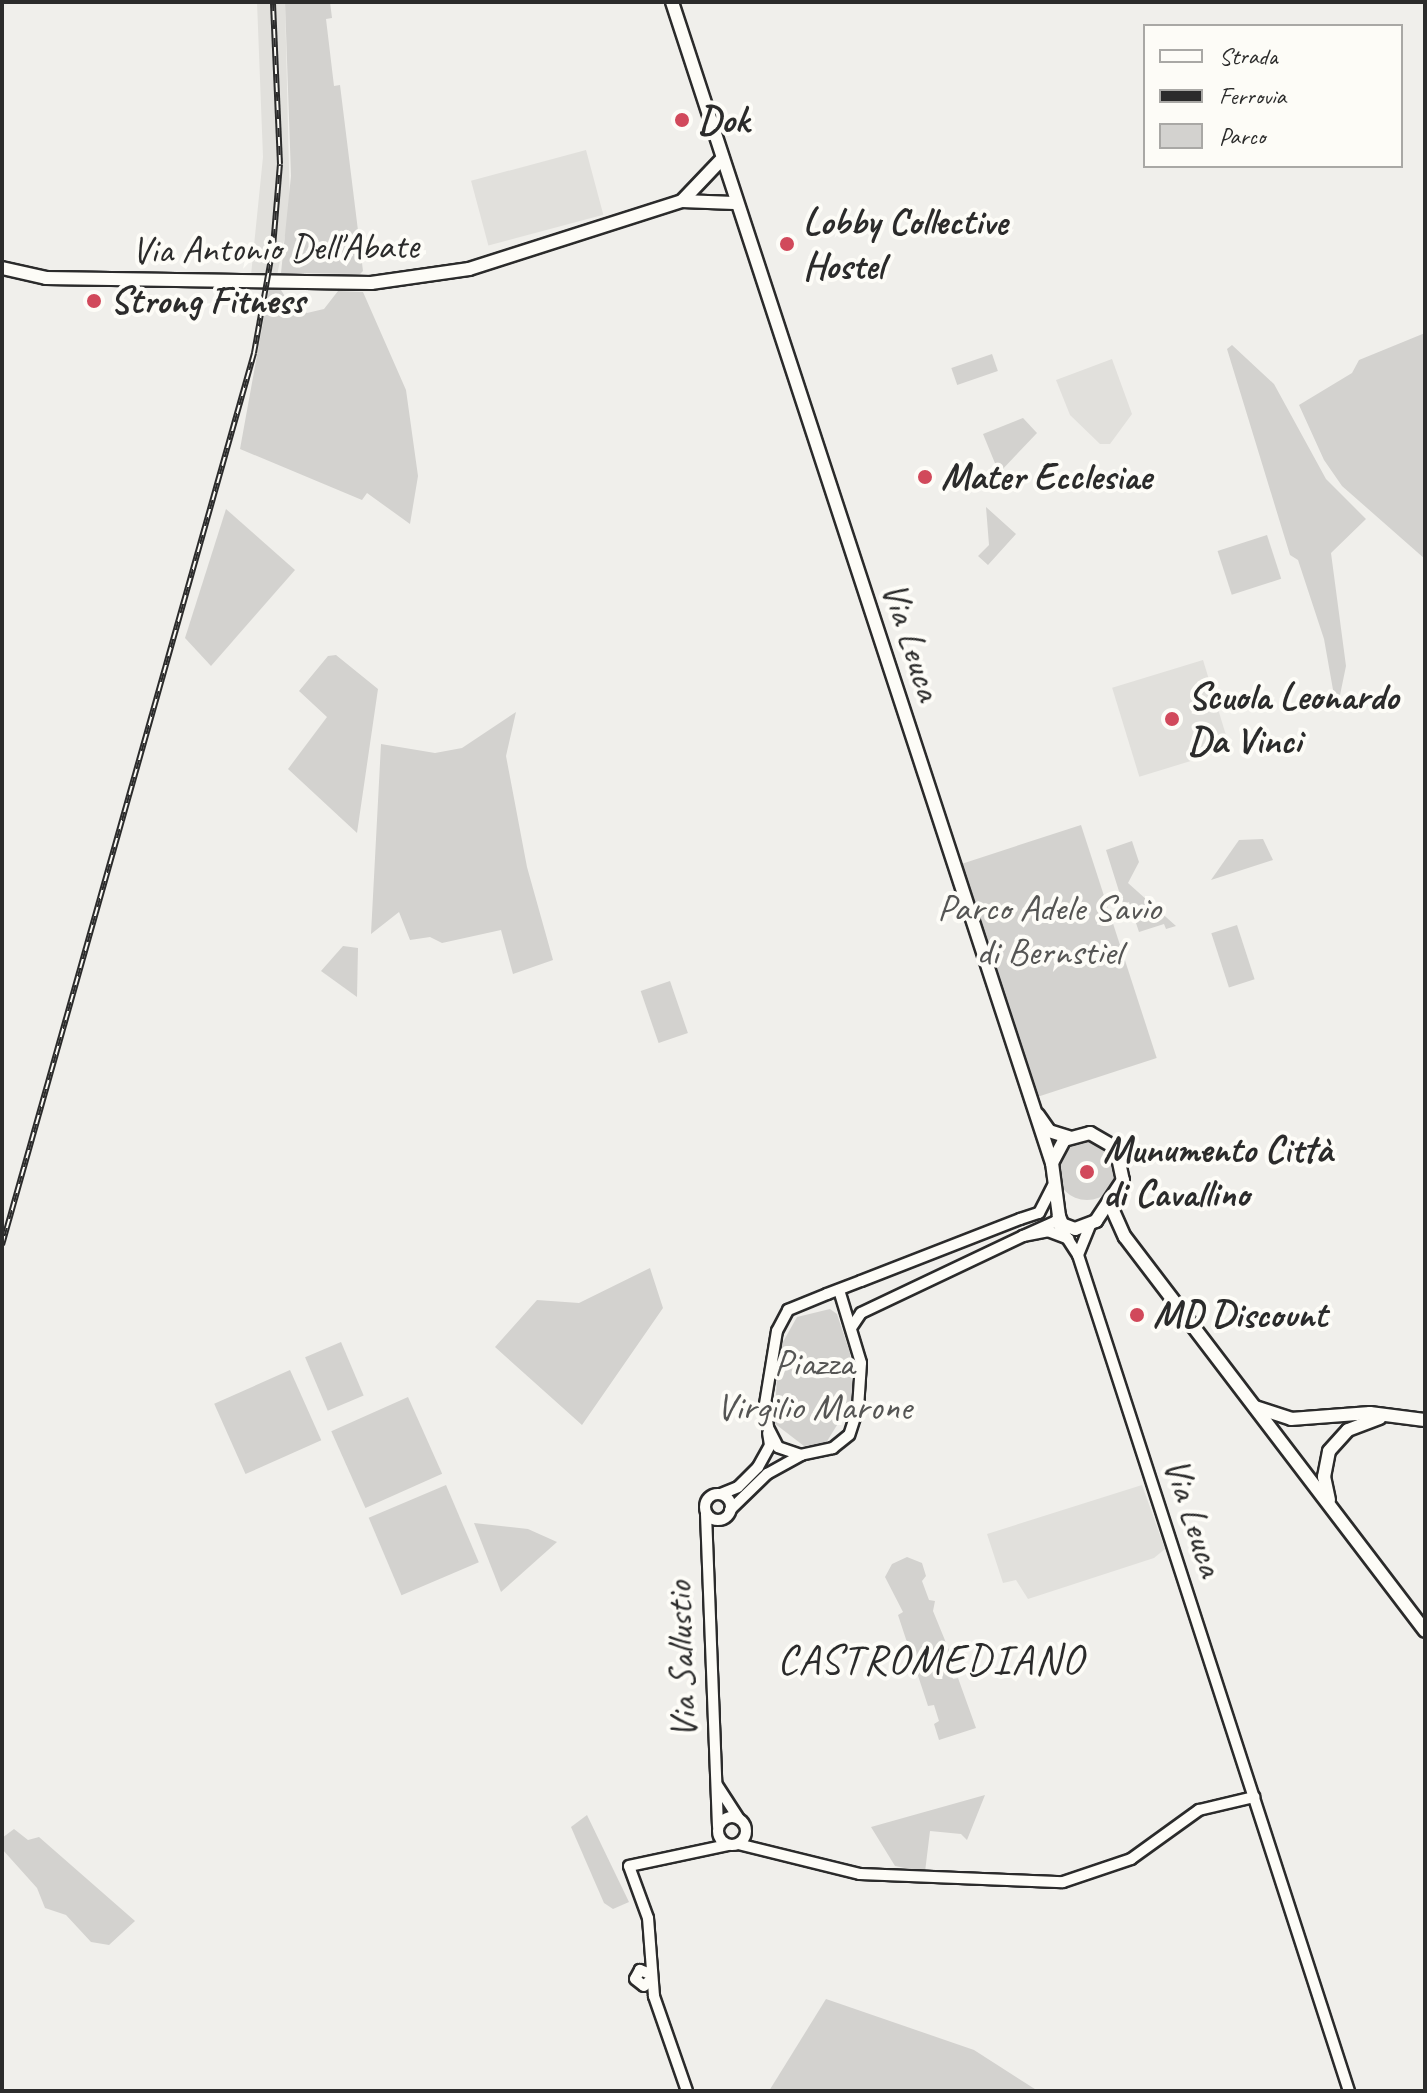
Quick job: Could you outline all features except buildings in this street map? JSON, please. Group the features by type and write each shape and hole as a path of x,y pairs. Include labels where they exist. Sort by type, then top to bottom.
{"main road":[{"name":"Via Leuca","path":"672,2 720,161 1028,1099 1052,1163"},
{"name":"Via Antonio Dell'Abate","path":"682,201 720,161"},
{"name":"Via Antonio Dell'Abate","path":"2,268 46,278 371,283 428,277 516,256 682,201 734,203"},
{"name":"Via Leuca","path":"1028,1099 1049,1131 1069,1137"},
{"path":"1100,1135 1121,1154 1123,1180 1110,1204 1093,1223 1075,1229 1062,1224 1052,1163 1069,1137 1100,1135"},
{"path":"1110,1204 1125,1237 1425,1631"},
{"path":"1093,1223 1125,1237"},
{"path":"1254,1406 1291,1419 1360,1413 1425,1420"},
{"path":"1333,1511 1324,1463 1335,1442 1374,1418 1407,1417"}],"street":[{"path":"721,1520 706,1514 706,1501 738,1487 758,1467 770,1445 768,1376 788,1310 1039,1213 1054,1185"},
{"path":"1078,1255 1093,1223"},
{"path":"851,1328 861,1313 1023,1236 1041,1224 1062,1224"},
{"name":"Via Leuca","path":"1062,1224 1078,1255 1349,2091"},
{"path":"1023,1236 1055,1232 1069,1240"},
{"path":"768,1427 778,1447 801,1455 833,1448 849,1435 858,1408 861,1363 839,1290"},
{"name":"Via Sallustio","path":"707,1538 767,1474 801,1455"},
{"path":"721,1494 730,1510"},
{"name":"Via Sallustio","path":"706,1514 718,1829"},
{"name":"Via Sallustio","path":"715,1779 742,1824 769,1849"},
{"path":"685,2088 646,1977 648,1918 629,1866 702,1848 733,1845 769,1849 860,1874 1063,1882 1121,1864 1160,1842 1199,1810 1254,1797"},
{"path":"702,1848 731,1817 742,1824 733,1845"},
{"path":"718,1829 733,1845"}],"shaded area":[{"path":"257,2 285,2 290,210 277,276 251,275 263,157"},
{"path":"586,150 603,215 488,246 471,181"},
{"path":"1112,359 1132,414 1110,444 1100,444 1070,415 1056,380"},
{"name":"Scuola Leonardo Da Vinci","path":"1203,660 1230,749 1139,777 1112,688"},
{"path":"1142,1485 1165,1549 1154,1558 1028,1599 1016,1580 1003,1583 987,1534"}],"green space":[{"path":"285,2 330,2 332,18 326,19 334,86 340,85 363,271 360,274 281,273 291,176"},
{"path":"269,289 281,290 289,303 307,313 324,309 338,291 363,292 406,390 418,476 410,524 367,493 362,500 240,449"},
{"path":"1425,333 1425,559 1342,486 1324,460 1299,405 1352,373 1359,360"},
{"path":"1232,345 1274,384 1326,479 1366,519 1331,553 1346,666 1339,700 1335,701 1324,639 1298,560 1290,555 1227,349"},
{"path":"992,354 998,371 957,385 951,368"},
{"path":"1023,418 1037,433 999,473 983,434"},
{"path":"986,507 1016,534 988,565 978,556 989,545"},
{"path":"226,509 295,570 211,666 185,638"},
{"path":"1267,535 1281,579 1232,595 1218,551"},
{"path":"336,655 378,689 357,833 288,769 327,717 299,691 328,656"},
{"path":"516,712 506,756 527,867 553,960 513,974 501,930 442,943 430,937 410,940 399,912 371,934 381,744 435,753 462,748"},
{"name":"Parco Adele Savio di Bernstiel","path":"1081,825 1157,1058 1038,1097 962,864"},
{"path":"1263,839 1273,860 1211,880 1239,840"},
{"path":"1132,841 1139,862 1128,883 1176,926 1166,929 1164,924 1139,932 1129,902 1123,904 1106,850"},
{"path":"1237,925 1255,979 1229,988 1211,933"},
{"path":"343,946 358,948 357,997 321,971"},
{"path":"670,981 688,1033 659,1043 641,991"},
{"path":"1087,1138 1109,1147 1118,1169 1109,1191 1087,1200 1065,1191 1056,1169 1065,1147"},
{"path":"650,1268 663,1308 582,1425 495,1347 537,1300 579,1303"},
{"name":"Piazza Virgilio Marone","path":"830,1309 837,1314 850,1353 853,1399 826,1443 804,1446 774,1423 779,1349 797,1317"},
{"path":"341,1342 364,1395 328,1411 305,1357"},
{"path":"290,1370 321,1440 245,1474 214,1404"},
{"path":"408,1397 442,1474 365,1508 331,1431"},
{"path":"446,1485 479,1562 401,1595 369,1518"},
{"path":"474,1523 528,1529 557,1542 501,1592"},
{"path":"907,1557 922,1563 926,1576 922,1581 929,1600 935,1601 933,1611 951,1655 946,1658 953,1679 958,1678 976,1728 939,1740 934,1724 939,1721 934,1705 928,1706 898,1615 903,1612 885,1577 892,1564"},
{"path":"985,1795 967,1840 961,1834 930,1831 925,1872 895,1866 871,1827"},
{"path":"587,1815 629,1902 613,1909 604,1903 571,1827"},
{"path":"14,1829 28,1840 39,1837 135,1921 109,1945 91,1942 66,1915 45,1908 37,1888 2,1849 2,1838"},
{"path":"826,1999 974,2050 1038,2091 769,2091"}],"railway":[{"path":"2,1245 254,353 273,247 280,164 273,2"}],"place":[{"name":"Dok","path":"682,120"},
{"name":"Lobby Collective Hostel","path":"787,244"},
{"name":"Strong Fitness","path":"94,301"},
{"name":"Mater Ecclesiae","path":"925,477"},
{"name":"Scuola Leonardo Da Vinci","path":"1172,719"},
{"name":"Munumento Città di Cavallino","path":"1087,1172"},
{"name":"MD Discount","path":"1137,1315"}],"district":[{"name":"CASTROMEDIANO","path":"931,1660"}]}
